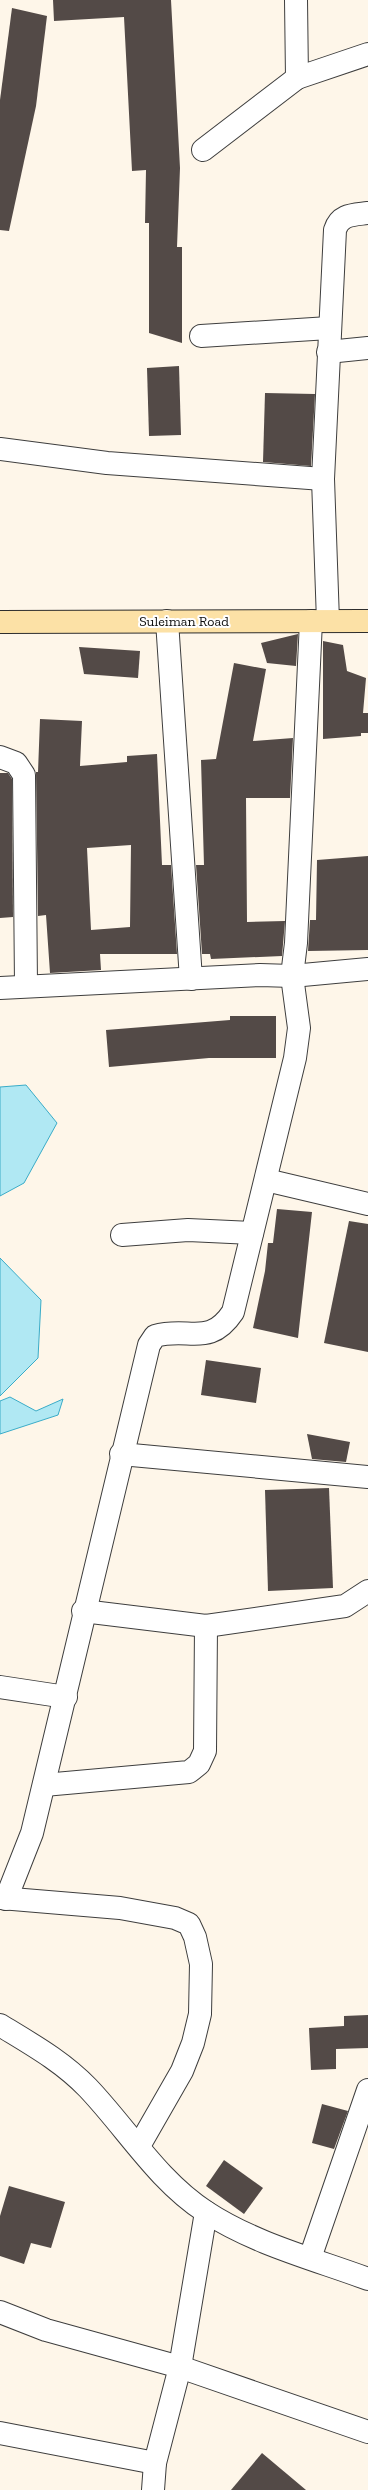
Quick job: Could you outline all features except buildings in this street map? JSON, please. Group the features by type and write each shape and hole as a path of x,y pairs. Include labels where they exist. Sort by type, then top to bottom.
{"street":[{"path":"296,0 298,78"},
{"path":"203,150 298,78 368,54"},
{"path":"139,2146 182,2071 194,2043 200,2014 201,1964 195,1936 189,1924 175,1918 120,1908 3,1899 32,1833 66,1697 83,1611 149,1345 155,1336 164,1333 212,1333 224,1326 233,1312 296,1058 299,1028 292,976 296,943 320,621 323,479 329,328 335,230 338,222 347,215 368,213"},
{"path":"201,336 329,328"},
{"path":"328,352 368,348"},
{"path":"0,449 107,463 323,479"},
{"path":"167,621 191,979"},
{"name":"Suleiman Road","path":"0,622 368,621"},
{"path":"0,757 16,763 24,775 26,985"},
{"path":"0,988 26,985 260,975 292,976 368,969"},
{"path":"266,1180 368,1204"},
{"path":"122,1235 188,1230 252,1232"},
{"path":"121,1454 368,1477"},
{"path":"83,1611 206,1626 345,1606 368,1591"},
{"path":"44,1785 189,1772 199,1764 205,1751 206,1626"},
{"path":"0,1687 66,1697"},
{"path":"0,2025 56,2058 88,2087 163,2176 206,2212 252,2237 368,2279"},
{"path":"310,2258 368,2090"},
{"path":"153,2490 155,2463 180,2367 206,2212"},
{"path":"0,2312 46,2330 180,2367 368,2432"},
{"path":"0,2433 155,2463"}],"water":[{"path":"26,1085 57,1123 24,1183 0,1196 0,1087"},
{"path":"0,1258 41,1300 38,1358 0,1396"},
{"path":"10,1397 36,1411 63,1399 58,1415 0,1434 0,1401"}]}
